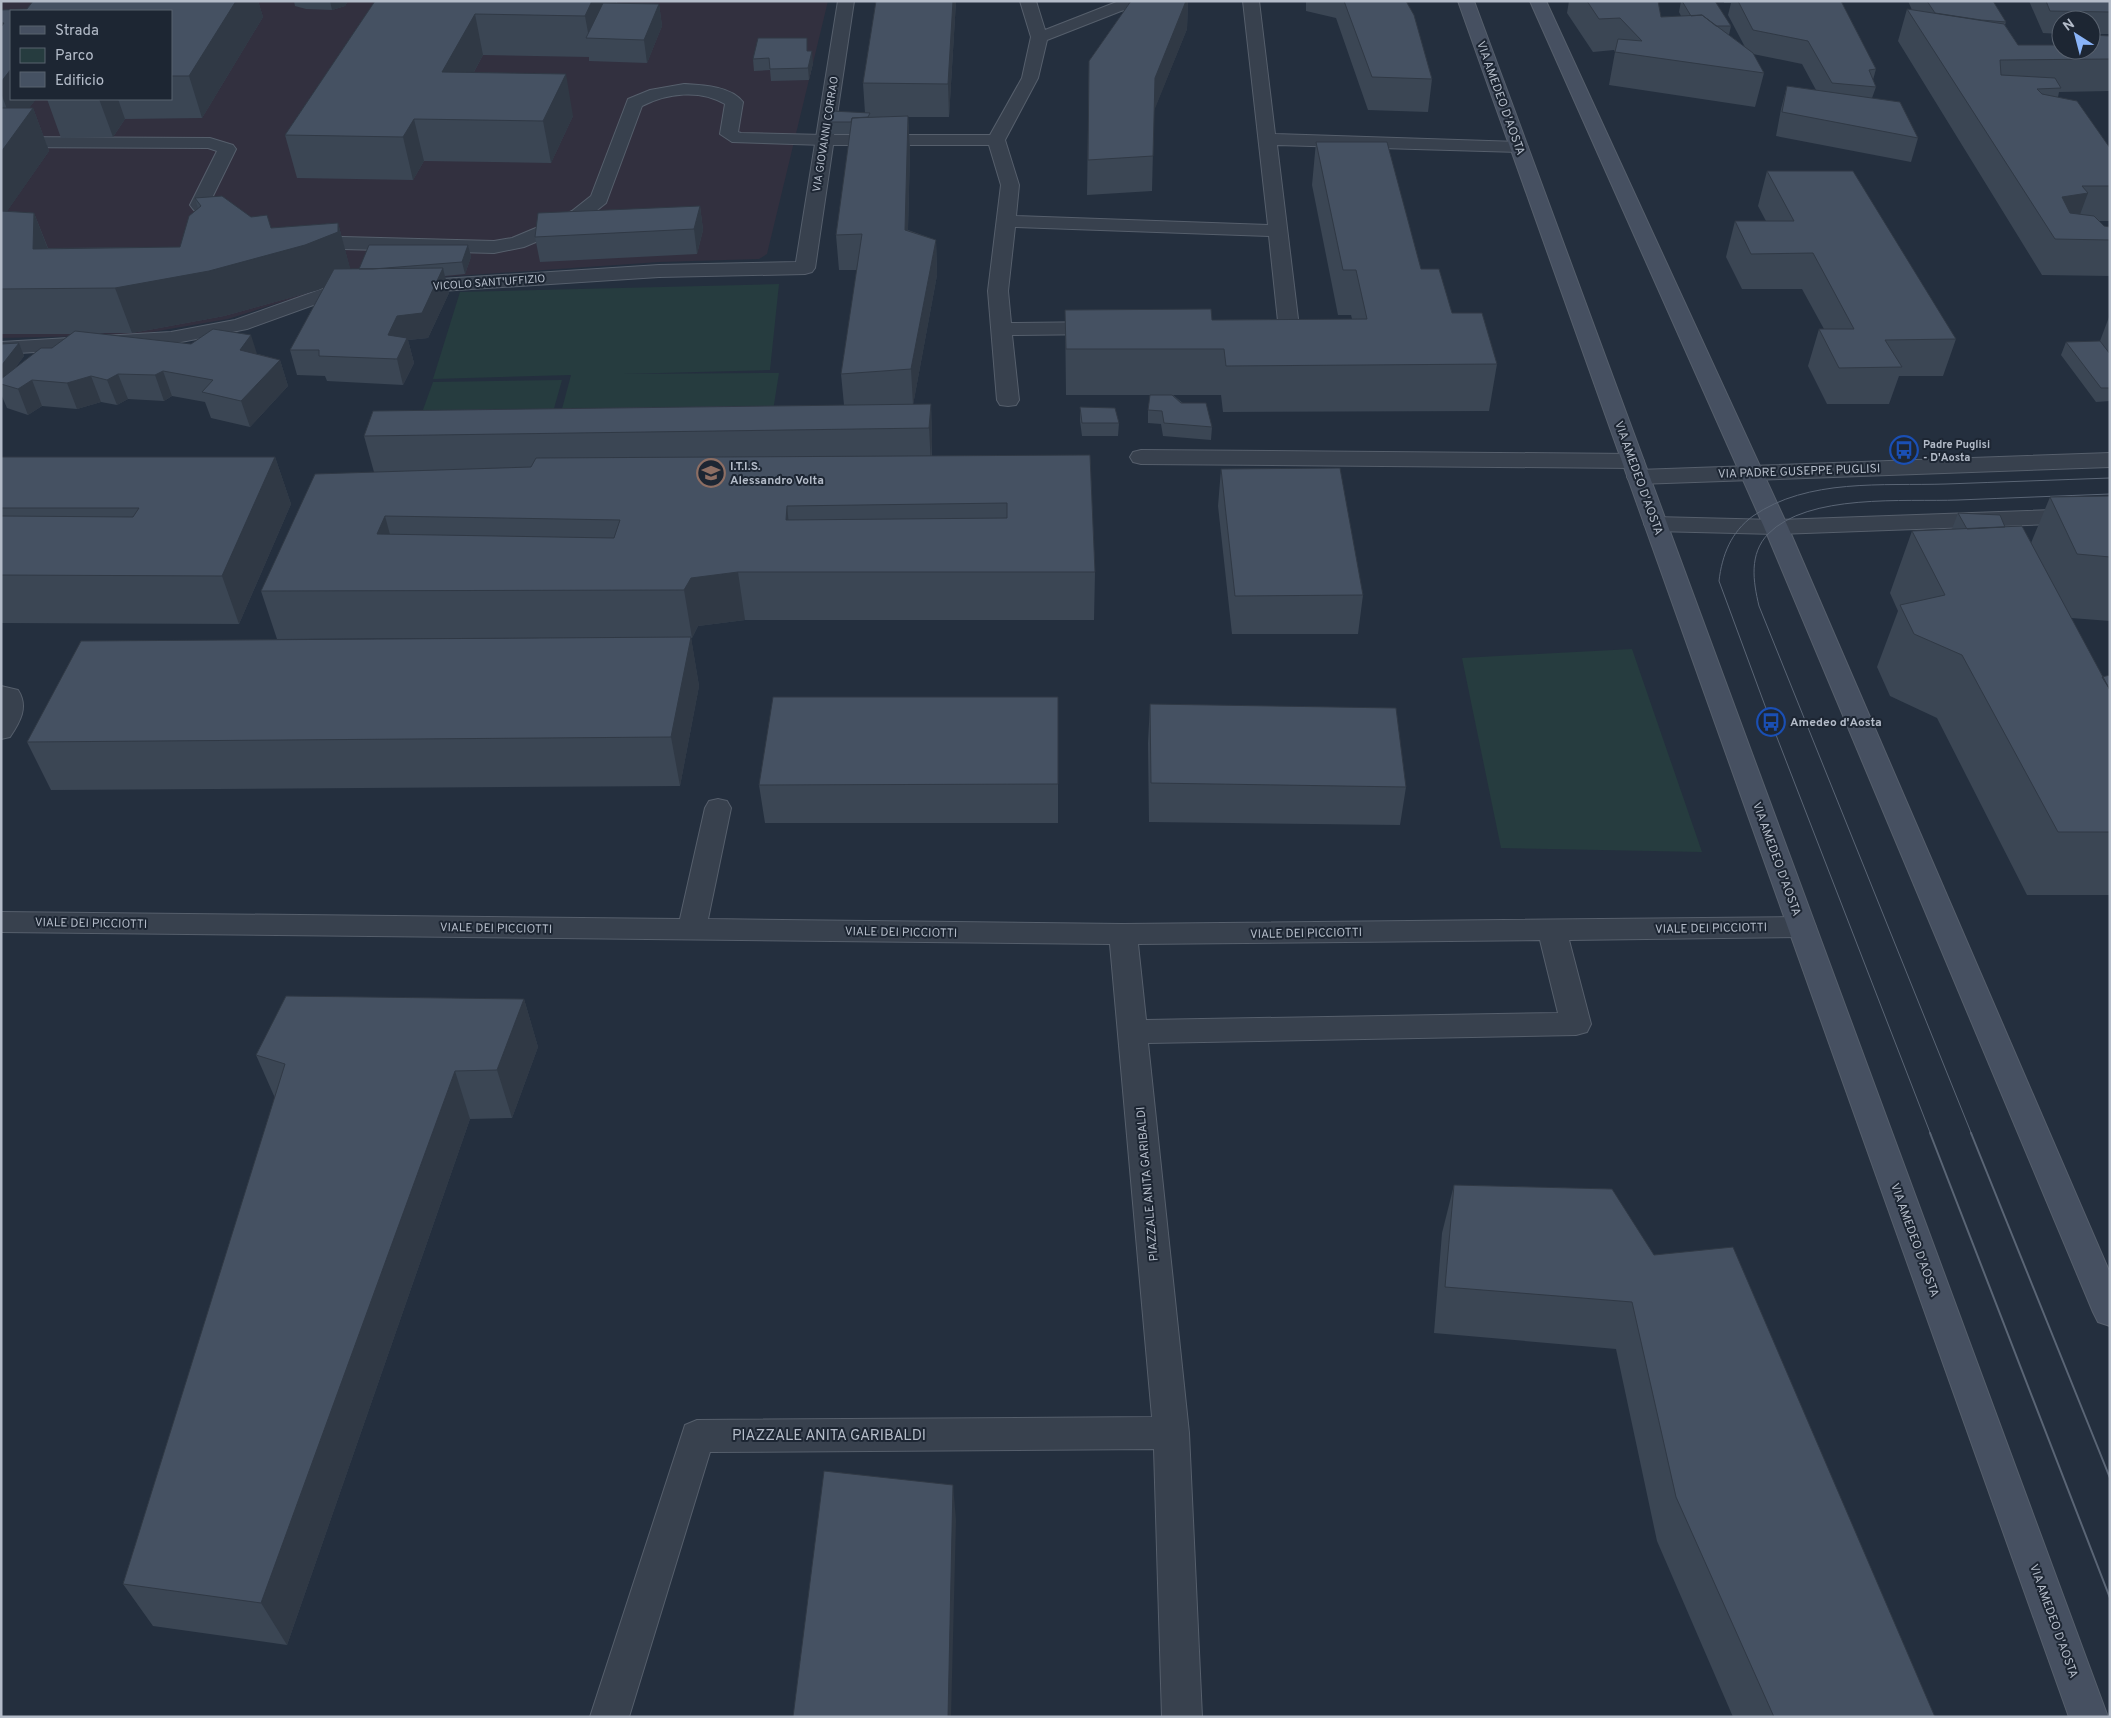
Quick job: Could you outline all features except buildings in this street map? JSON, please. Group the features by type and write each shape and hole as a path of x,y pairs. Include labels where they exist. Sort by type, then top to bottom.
{"street":[{"name":"VIA GIOVANNI CORRAO","path":"804,268 846,1"},
{"path":"1008,400 998,291 1010,185 996,140 1030,78 1040,38 1028,1"},
{"path":"1040,38 1073,26 1122,4 1140,1"},
{"path":"1239,327 1289,327 1251,1"},
{"name":"VIA AMEDEO D'AOSTA","path":"1466,1 2088,1717"},
{"path":"1538,1 1776,527 2110,1312"},
{"path":"288,239 306,242 494,246 517,243 542,233 579,215 599,198 634,103 645,96 707,90 724,94 734,102 729,134 738,138 996,140"},
{"path":"1267,139 1519,147"},
{"path":"1,142 210,143 221,145 227,149 199,205 206,213 236,225"},
{"path":"1006,221 1278,231"},
{"name":"VICOLO SANT'UFFIZIO","path":"1,348 171,338 240,325 339,289 384,289 659,271 804,268"},
{"path":"1001,329 1120,328"},
{"name":"VIA PADRE GUSEPPE PUGLISI","path":"1141,457 1750,473 2110,460"},
{"path":"1655,524 1776,527 2110,515"},
{"path":"1,694 8,696 10,717 1,731"},
{"path":"692,930 718,808"},
{"name":"VIALE DEI PICCIOTTI","path":"1,922 1122,934 1802,928"},
{"path":"1133,1032 1576,1024 1552,930"},
{"name":"PIAZZALE ANITA GARIBALDI","path":"1122,934 1171,1433 1182,1717"},
{"name":"PIAZZALE ANITA GARIBALDI","path":"609,1717 697,1436 1171,1433"}],"shaded area":[{"path":"1,1 828,1 767,254 759,259 660,262 339,284 228,319 135,335 1,338"}],"green space":[{"path":"779,284 770,370 622,374 779,373 769,436 554,439 571,375 433,379 460,292"},
{"path":"562,380 544,444 410,446 433,382"},
{"path":"1632,649 1702,852 1501,848 1462,658"}],"tram line":[{"path":"1931,1135 1771,722 1719,581 1722,562 1733,537 1745,522 1775,504 1798,495 1846,486 2110,478"},
{"path":"1972,1135 1759,606 1754,578 1755,559 1762,542 1768,534 1785,521 1807,512 1832,506 1858,502 2110,494"},
{"path":"1930,1133 2110,1598"},
{"path":"1971,1133 2110,1478"}],"place":[{"name":"Padre Puglisi - D'Aosta","path":"1904,450"},
{"name":"I.T.I.S. Alessandro Volta","path":"711,473"},
{"name":"Amedeo d'Aosta","path":"1771,722"}]}
